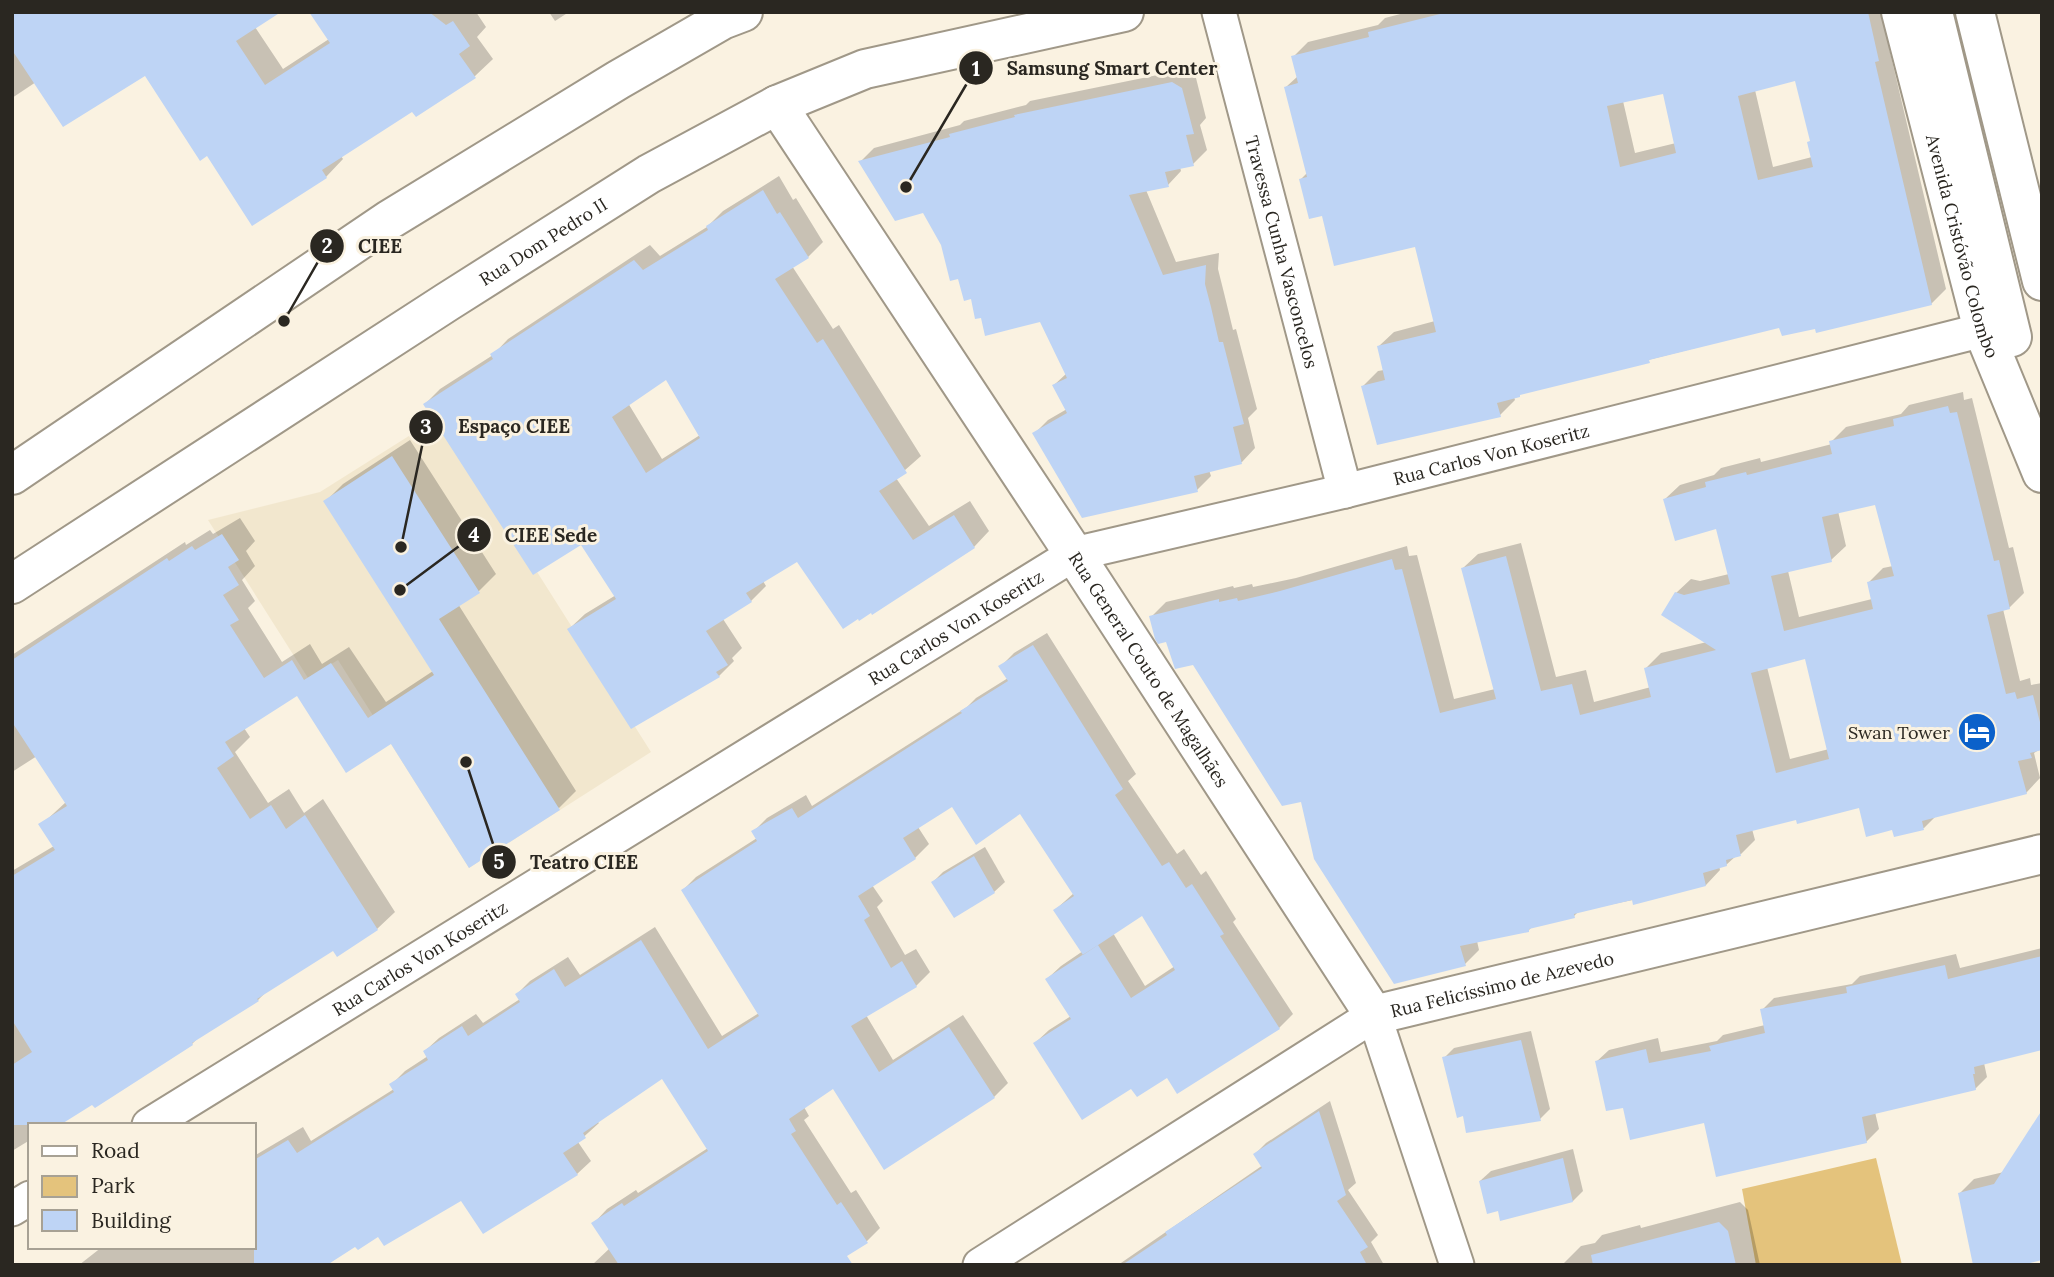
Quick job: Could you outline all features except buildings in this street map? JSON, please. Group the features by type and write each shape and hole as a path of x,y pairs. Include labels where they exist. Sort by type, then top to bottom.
{"main road":[{"name":"Rua Dom Pedro II","path":"12,584 649,174 777,105 865,69 1124,12"},
{"name":"Avenida Cristóvão Colombo","path":"1901,12 1983,330 2042,473"},
{"path":"1933,12 2042,459"},
{"path":"1975,12 2042,281"},
{"path":"2001,12 2042,172"},
{"path":"12,475 389,220 727,15"},
{"name":"Rua General Couto de Magalhães","path":"777,105 1374,1015"},
{"name":"Rua Felicíssimo de Azevedo","path":"1374,1015 2042,854"}],"street":[{"name":"Travessa Cunha Vasconcelos","path":"1219,12 1345,491"},
{"name":"Rua Carlos Von Koseritz","path":"152,1123 1074,554 1345,491 1983,330"},
{"name":"Rua Felicíssimo de Azevedo","path":"980,1265 1374,1015"},
{"name":"Rua General Couto de Magalhães","path":"1374,1015 1457,1265"},
{"path":"12,1209 28,1199"}],"shaded area":[{"path":"439,417 651,752 469,868 338,660 308,678 208,520 320,492"}],"green space":[{"path":"1876,1158 1902,1265 1756,1265 1742,1189"}],"place":[{"name":"Samsung Smart Center","path":"906,187"},
{"name":"CIEE","path":"284,321"},
{"name":"Espaço CIEE","path":"401,547"},
{"name":"CIEE Sede","path":"400,590"},
{"name":"Swan Tower","path":"1977,732"},
{"name":"Teatro CIEE","path":"466,762"}]}
